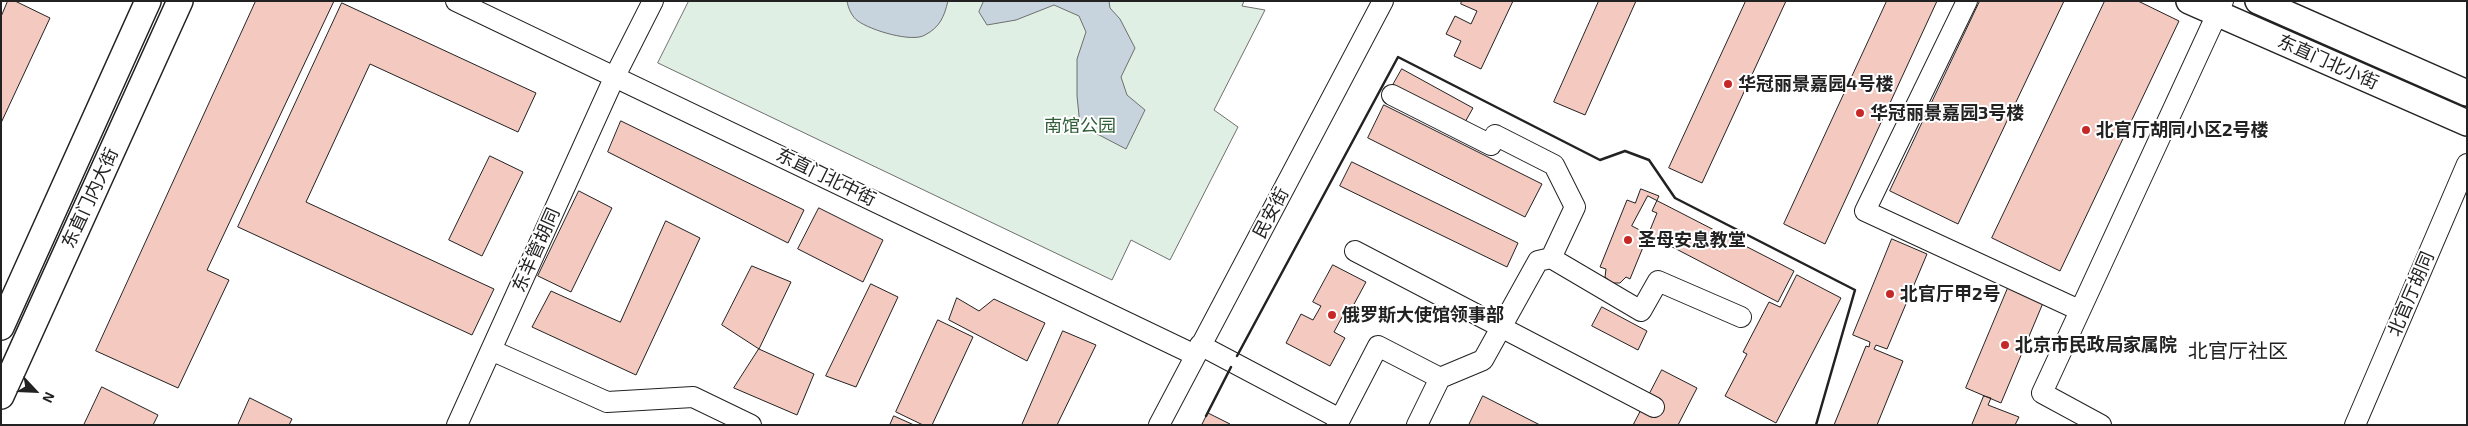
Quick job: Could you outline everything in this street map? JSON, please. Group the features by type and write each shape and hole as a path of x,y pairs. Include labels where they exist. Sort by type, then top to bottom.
{"main road":[{"name":"东直门内大街","path":"1,327 148,1"},
{"name":"东直门内大街","path":"1,396 180,1"},
{"name":"东直门北小街","path":"2189,1 2220,7 2467,123"},
{"name":"东直门北小街","path":"2258,1 2467,93"}],"street":[{"name":"东直门北中街","path":"456,1 1198,350 1338,422"},
{"name":"东羊管胡同","path":"457,425 615,76 653,1"},
{"name":"民安街","path":"1159,425 1383,1"},
{"path":"1967,1 1865,210 2079,310"},
{"path":"2101,425 2042,393 2220,7"},
{"path":"1392,95 1491,145 1495,135 1554,165 1575,207 1551,258"},
{"name":"北官厅胡同","path":"2355,425 2467,164"},
{"path":"1356,250 1654,407"},
{"path":"1417,425 1440,378 1483,360 1538,261 1551,258 1641,311 1658,281 1741,317"},
{"path":"1338,422 1378,346 1440,378"},
{"path":"491,350 607,402 693,397 751,425"}],"green space":[{"name":"南馆公园","path":"689,1 1244,1 1242,6 1265,10 1214,110 1238,127 1170,260 1131,240 1112,280 658,63"}],"shaded area":[{"path":"847,1 948,1 943,17 934,29 925,35 911,37 891,34 864,25 852,15"},
{"path":"984,1 1109,1 1110,8 1120,19 1135,48 1121,77 1127,95 1145,110 1126,149 1080,125 1077,96 1077,59 1086,32 1079,16 1054,5 1016,20 987,25 979,12"}],"building":[{"path":"8,1 15,1 50,18 1,123 1,17"},
{"path":"256,1 334,1 207,270 229,280 178,388 96,351"},
{"path":"1462,1 1513,1 1481,69 1454,56 1461,41 1446,34 1455,16 1471,24 1477,11 1461,4"},
{"path":"1599,1 1636,1 1585,115 1554,102"},
{"name":"华冠丽景嘉园4号楼","path":"1746,1 1786,1 1702,183 1669,168"},
{"name":"华冠丽景嘉园3号楼","path":"1887,1 1937,1 1825,244 1784,224"},
{"path":"1980,1 2064,1 1958,224 1890,191"},
{"name":"北官厅胡同小区2号楼","path":"2105,1 2138,1 2179,21 2060,271 1992,238"},
{"path":"342,3 536,93 518,132 370,64 306,202 494,289 472,335 238,227"},
{"path":"1402,69 1473,108 1464,124 1393,85"},
{"path":"1384,105 1542,184 1525,217 1368,138"},
{"path":"621,121 804,210 788,243 608,152"},
{"path":"490,156 523,172 482,256 449,240"},
{"path":"1352,162 1518,243 1507,267 1340,186"},
{"name":"圣母安息教堂","path":"1641,189 1659,196 1652,211 1657,213 1630,279 1626,277 1620,283 1612,283 1605,277 1606,269 1600,267 1627,200 1635,203"},
{"path":"579,191 612,208 571,292 538,276"},
{"path":"1648,196 1794,271 1778,302 1632,226"},
{"path":"819,208 883,240 863,282 798,249"},
{"path":"666,221 700,238 636,375 532,327 551,291 620,322"},
{"name":"北官厅甲2号","path":"1892,239 1927,254 1887,349 1876,345 1874,349 1903,361 1877,425 1834,425 1866,346 1869,347 1870,342 1853,335"},
{"name":"俄罗斯大使馆领事部","path":"1333,265 1366,282 1346,319 1342,317 1334,332 1345,338 1330,366 1286,343 1301,314 1313,320 1321,306 1313,302"},
{"path":"752,266 791,282 759,349 722,325"},
{"path":"1797,275 1841,298 1776,423 1725,396 1747,354 1743,352 1769,302 1780,307"},
{"path":"871,284 898,297 856,387 826,376"},
{"name":"北京市民政局家属院","path":"2008,288 2043,303 2001,403 1966,388"},
{"path":"957,298 979,311 994,299 1045,323 1027,361 949,320"},
{"path":"1602,307 1647,331 1638,350 1592,326"},
{"path":"938,320 973,337 932,425 923,425 896,412"},
{"path":"1063,331 1096,345 1057,425 1022,425"},
{"path":"759,349 814,374 797,415 734,388"},
{"path":"1662,370 1697,388 1678,425 1636,425 1634,424"},
{"path":"102,387 158,415 153,425 84,425"},
{"path":"1483,396 1540,425 1469,425"},
{"path":"1984,396 1991,398 1988,405 2019,417 2015,425 1972,425"},
{"path":"250,398 292,419 289,425 238,425"},
{"path":"1208,413 1230,424 1230,425 1202,425"},
{"path":"894,416 914,425 890,425"}],"wall":[{"path":"1237,356 1398,57 1600,160 1625,151 1649,160 1675,198 1855,290 1816,425"},
{"path":"1206,416 1231,367"}],"place":[{"name":"华冠丽景嘉园4号楼","path":"1728,84"},
{"name":"华冠丽景嘉园3号楼","path":"1860,113"},
{"name":"北官厅胡同小区2号楼","path":"2086,130"},
{"name":"圣母安息教堂","path":"1628,240"},
{"name":"北官厅甲2号","path":"1890,294"},
{"name":"俄罗斯大使馆领事部","path":"1332,315"},
{"name":"北京市民政局家属院","path":"2005,345"}],"district":[{"name":"北官厅社区","path":"2238,351"}]}
